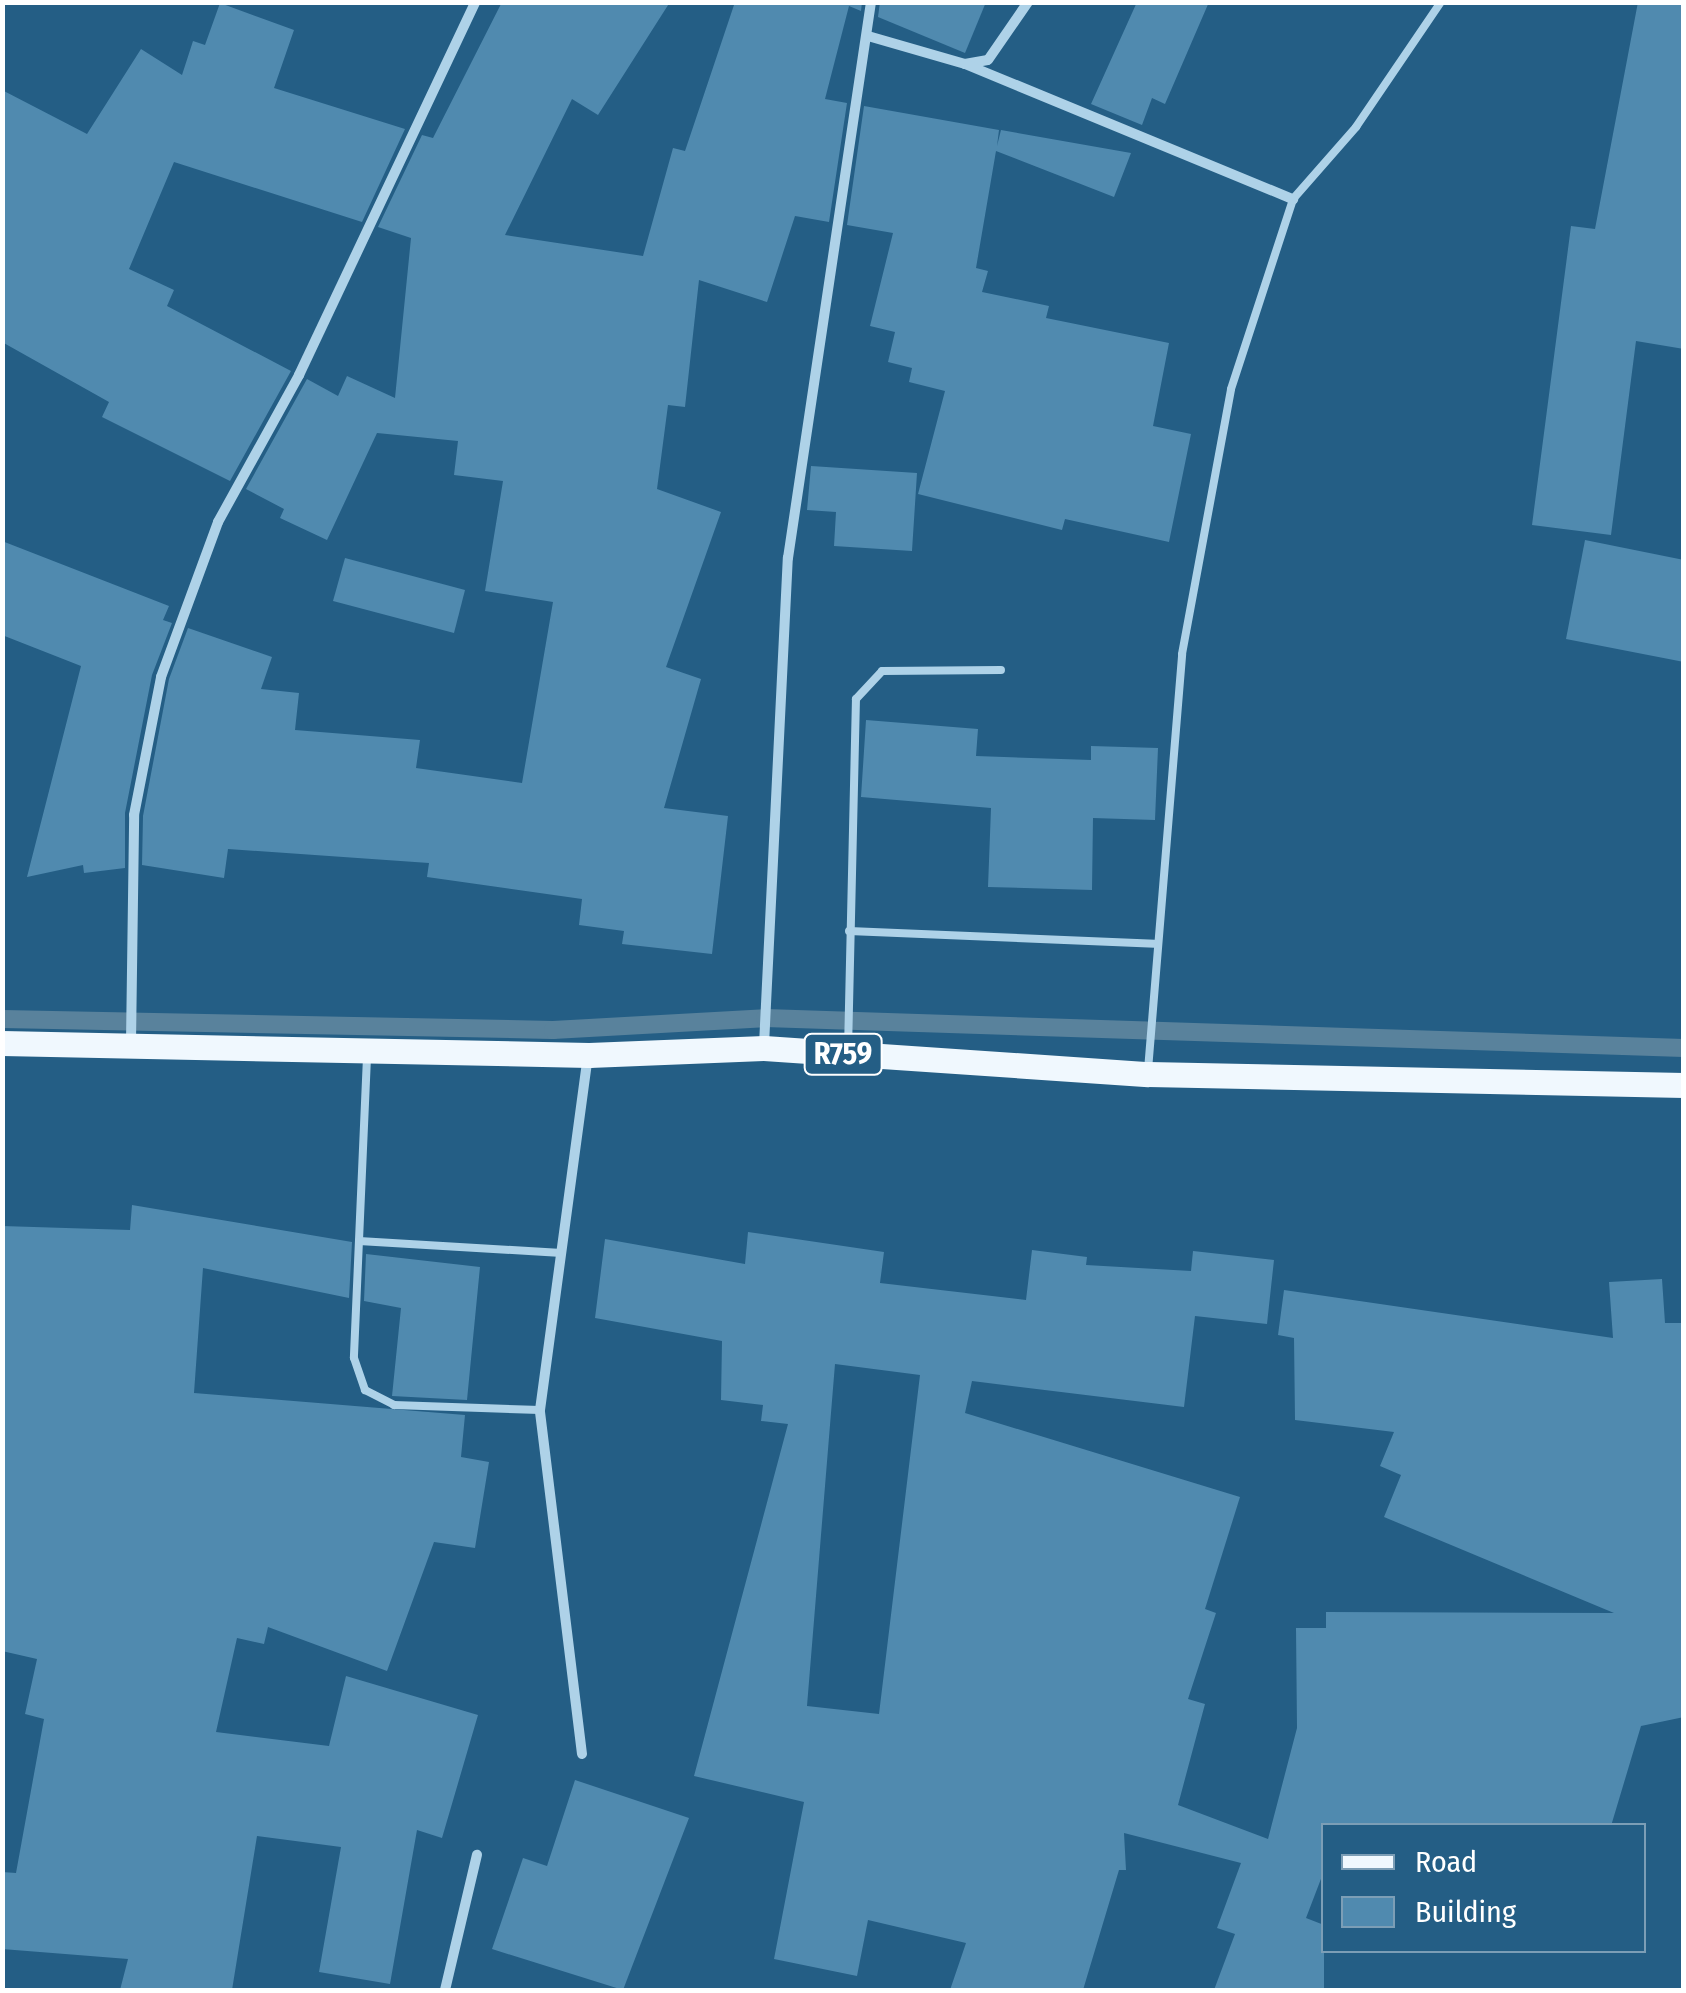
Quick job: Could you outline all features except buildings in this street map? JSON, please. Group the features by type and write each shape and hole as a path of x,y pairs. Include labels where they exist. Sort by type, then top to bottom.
{"main road":[{"name":"R759","path":"2,1043 131,1042 589,1055 764,1048 1148,1074 1684,1086"}],"street":[{"path":"131,1042 134,814 161,677 218,522 299,375 476,2"},
{"path":"764,1048 788,558 871,2"},
{"path":"964,64 988,60 1028,2"},
{"path":"868,36 964,64 1293,199"},
{"path":"582,1754 540,1410 589,1055"},
{"path":"444,1990 477,1856"}],"lane":[{"path":"1148,1074 1155,944 1182,654 1224,426 1293,199 1356,127 1442,2"},
{"path":"848,1054 856,698 882,671 1001,670"},
{"path":"849,931 1155,944"},
{"path":"368,1047 354,1358 365,1390 394,1405 540,1410"},
{"path":"359,1240 562,1253"}],"waterway":[{"path":"2,1019 553,1030 765,1018 1684,1048"}]}
